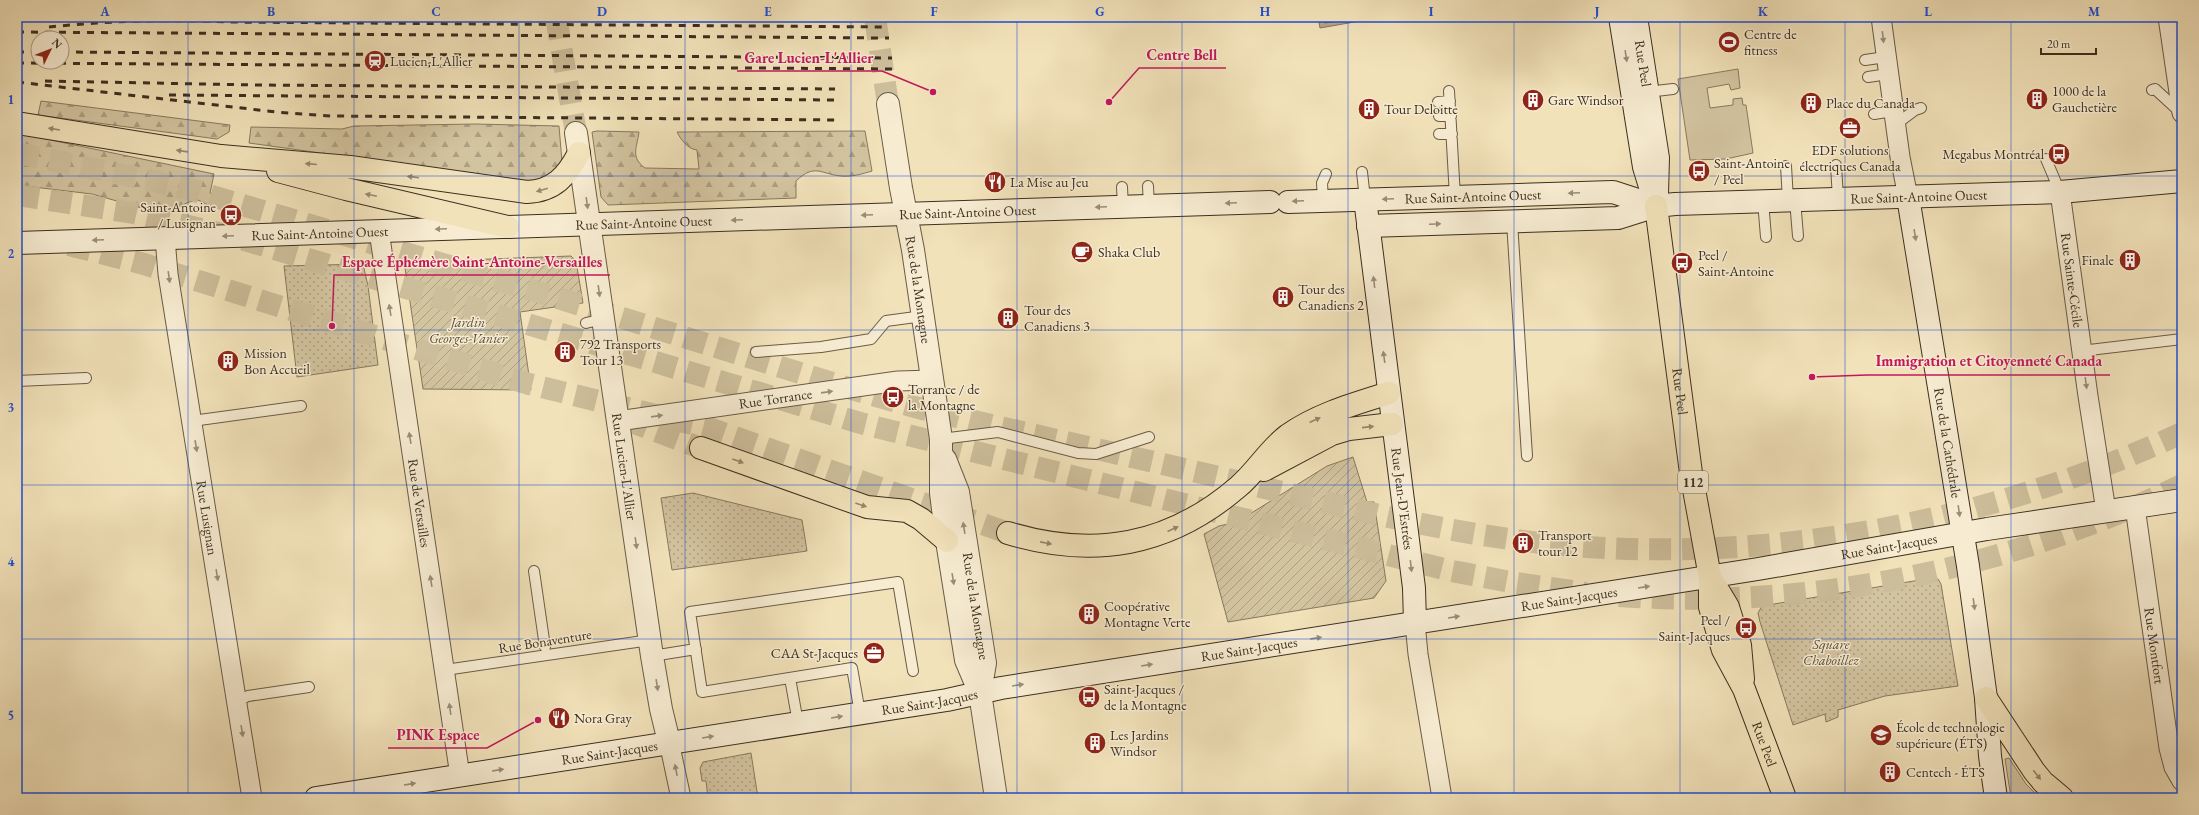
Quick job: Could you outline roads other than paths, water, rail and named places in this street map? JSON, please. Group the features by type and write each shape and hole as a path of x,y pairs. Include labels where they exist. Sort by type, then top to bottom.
{"main road":[{"name":"Rue Peel","path":"1620,17 1644,168 1656,206 1691,473 1710,577 1728,606 1740,645 1744,689 1785,798"},
{"name":"Rue Peel","path":"1636,17 1652,104 1659,167 1656,206"},
{"name":"Rue de la Montagne","path":"888,104 923,316 941,445 941,493 947,541 968,668 980,693 996,798"},
{"path":"17,123 221,156 346,189 508,227"},
{"name":"Rue Lucien-L'Allier","path":"221,156 350,168 527,192 543,190 556,184 567,174 578,143 590,225 594,321 618,421 651,648 661,709 670,742"},
{"name":"Rue Saint-Antoine Ouest","path":"1368,226 1618,218 1656,206 1838,198 2060,192 2182,181"},
{"name":"Rue Saint-Antoine Ouest","path":"17,243 906,214 1148,196 1279,202 1613,192 1656,206"},
{"name":"Rue de la Cathédrale","path":"1908,197 1963,534 1986,698 1990,756 1996,798"},
{"name":"Rue Jean-D'Estrées","path":"1365,200 1392,424 1414,588 1415,623"},
{"path":"1008,533 1041,542 1072,546 1102,546 1140,540 1166,532 1191,520 1219,502 1245,480 1282,440 1303,426 1336,411 1389,394"},
{"path":"1245,480 1332,434 1349,429 1392,424"},
{"name":"Rue de la Montagne","path":"941,445 958,492 985,663 980,693"},
{"path":"702,448 867,507 904,510 921,519 947,541"},
{"name":"Rue Saint-Jacques","path":"316,798 955,699 1001,688 1710,577 1963,534 2182,500"},
{"path":"1986,698 2034,771 2043,782 2062,798"}],"street":[{"name":"Rue de la Cathédrale","path":"1881,17 1894,118 1908,197"},
{"path":"2168,17 2182,113"},
{"name":"Rue Sainte-Cécile","path":"2060,192 2081,351 2106,511"},
{"name":"Rue de Versailles","path":"379,231 460,776"},
{"name":"Rue Lusignan","path":"165,238 168,274 252,798"},
{"name":"Rue Torrance","path":"618,421 903,381 932,380"},
{"name":"Rue Montfort","path":"2135,507 2169,748 2174,767 2182,781"},
{"name":"Rue Jean-D'Estrées","path":"1415,623 1418,654 1442,798"},
{"name":"Rue Lucien-L'Allier","path":"670,742 681,798"}],"lane":[{"path":"1865,60 1887,65"},
{"path":"1868,77 1887,65"},
{"path":"1652,104 1673,89"},
{"path":"2152,90 2155,90 2182,113"},
{"path":"1450,91 1455,197"},
{"path":"1438,102 1450,101"},
{"path":"1874,114 1894,118 1921,108"},
{"path":"1439,116 1451,116"},
{"path":"1440,134 1452,134"},
{"path":"2046,159 2060,192"},
{"path":"1836,165 1838,198"},
{"path":"1786,166 1798,236"},
{"path":"1362,172 1365,200"},
{"path":"1323,201 1322,183 1326,174"},
{"path":"1763,201 1766,237"},
{"path":"1512,222 1527,456"},
{"path":"756,352 821,347 871,340 886,321 923,316"},
{"path":"2081,351 2182,339"},
{"path":"17,381 86,378"},
{"path":"192,420 301,406"},
{"path":"941,445 998,432 1078,453 1096,454 1149,437"},
{"path":"534,571 545,647"},
{"path":"860,714 852,668 702,692 690,612 898,582 912,671"},
{"name":"Rue Bonaventure","path":"445,670 651,648 696,649"},
{"path":"790,678 798,723"},
{"path":"237,701 248,696 309,687"}],"water":[{"path":"1318,17 1383,17 1320,28"}],"tunnel":[{"path":"556,17 576,133"},
{"path":"875,17 888,104"},
{"path":"17,153 178,186 538,292 865,393 922,409 1430,526 1510,539 1550,544 1631,549 1712,548 1793,542 1873,530 1952,514 2031,492 2107,465 2182,433"},
{"path":"17,195 133,213 231,236 864,424 1452,571 1516,583 1586,593"},
{"path":"69,245 144,264 529,384 709,428 1008,533"},
{"path":"626,420 701,448"},
{"path":"1619,596 1692,599 1764,596 1836,589 1908,577 1978,561 2047,540 2115,514 2182,485"}],"railway":[{"path":"49,27 93,23 160,21 886,27"},
{"path":"17,32 889,38"},
{"path":"17,52 30,52"},
{"path":"70,52 892,58"},
{"path":"17,63 894,69"},
{"path":"45,81 256,85 835,89"},
{"path":"17,82 276,112 331,116 841,120"},
{"path":"169,95 836,100"}],"place":[{"name":"Centre de fitness","path":"1729,42"},
{"name":"Lucien-L'Allier","path":"375,61"},
{"name":"Gare Lucien-L'Allier","path":"933,92"},
{"name":"1000 de la Gauchetière","path":"2037,99"},
{"name":"Gare Windsor","path":"1533,100"},
{"name":"Centre Bell","path":"1109,102"},
{"name":"Place du Canada","path":"1811,103"},
{"name":"Tour Deloitte","path":"1369,109"},
{"name":"EDF solutions électriques Canada","path":"1850,128"},
{"name":"Megabus Montréal","path":"2059,154"},
{"name":"Saint-Antoine / Peel","path":"1699,171"},
{"name":"La Mise au Jeu","path":"995,182"},
{"name":"Saint-Antoine / Lusignan","path":"231,215"},
{"name":"Shaka Club","path":"1082,252"},
{"name":"Finale","path":"2130,260"},
{"name":"Peel / Saint-Antoine","path":"1682,263"},
{"name":"Tour des Canadiens 2","path":"1283,297"},
{"name":"Tour des Canadiens 3","path":"1008,318"},
{"name":"Espace Éphémère Saint-Antoine-Versailles","path":"332,326"},
{"name":"792 Transports Tour 13","path":"565,352"},
{"name":"Mission Bon Accueil","path":"228,361"},
{"name":"Immigration et Citoyenneté Canada","path":"1812,377"},
{"name":"Torrance / de la Montagne","path":"893,397"},
{"name":"Transport tour 12","path":"1523,543"},
{"name":"Coopérative Montagne Verte","path":"1089,614"},
{"name":"Peel / Saint-Jacques","path":"1746,628"},
{"name":"CAA St-Jacques","path":"874,653"},
{"name":"Saint-Jacques / de la Montagne","path":"1089,697"},
{"name":"Nora Gray","path":"559,718"},
{"name":"PINK Espace","path":"538,720"},
{"name":"École de technologie supérieure (ÉTS)","path":"1881,735"},
{"name":"Les Jardins Windsor","path":"1095,743"},
{"name":"Centech - ÉTS","path":"1890,772"}],"park label":[{"name":"Jardin Georges-Vanier","path":"468,330"},
{"name":"Square Chaboillez","path":"1831,652"}]}
